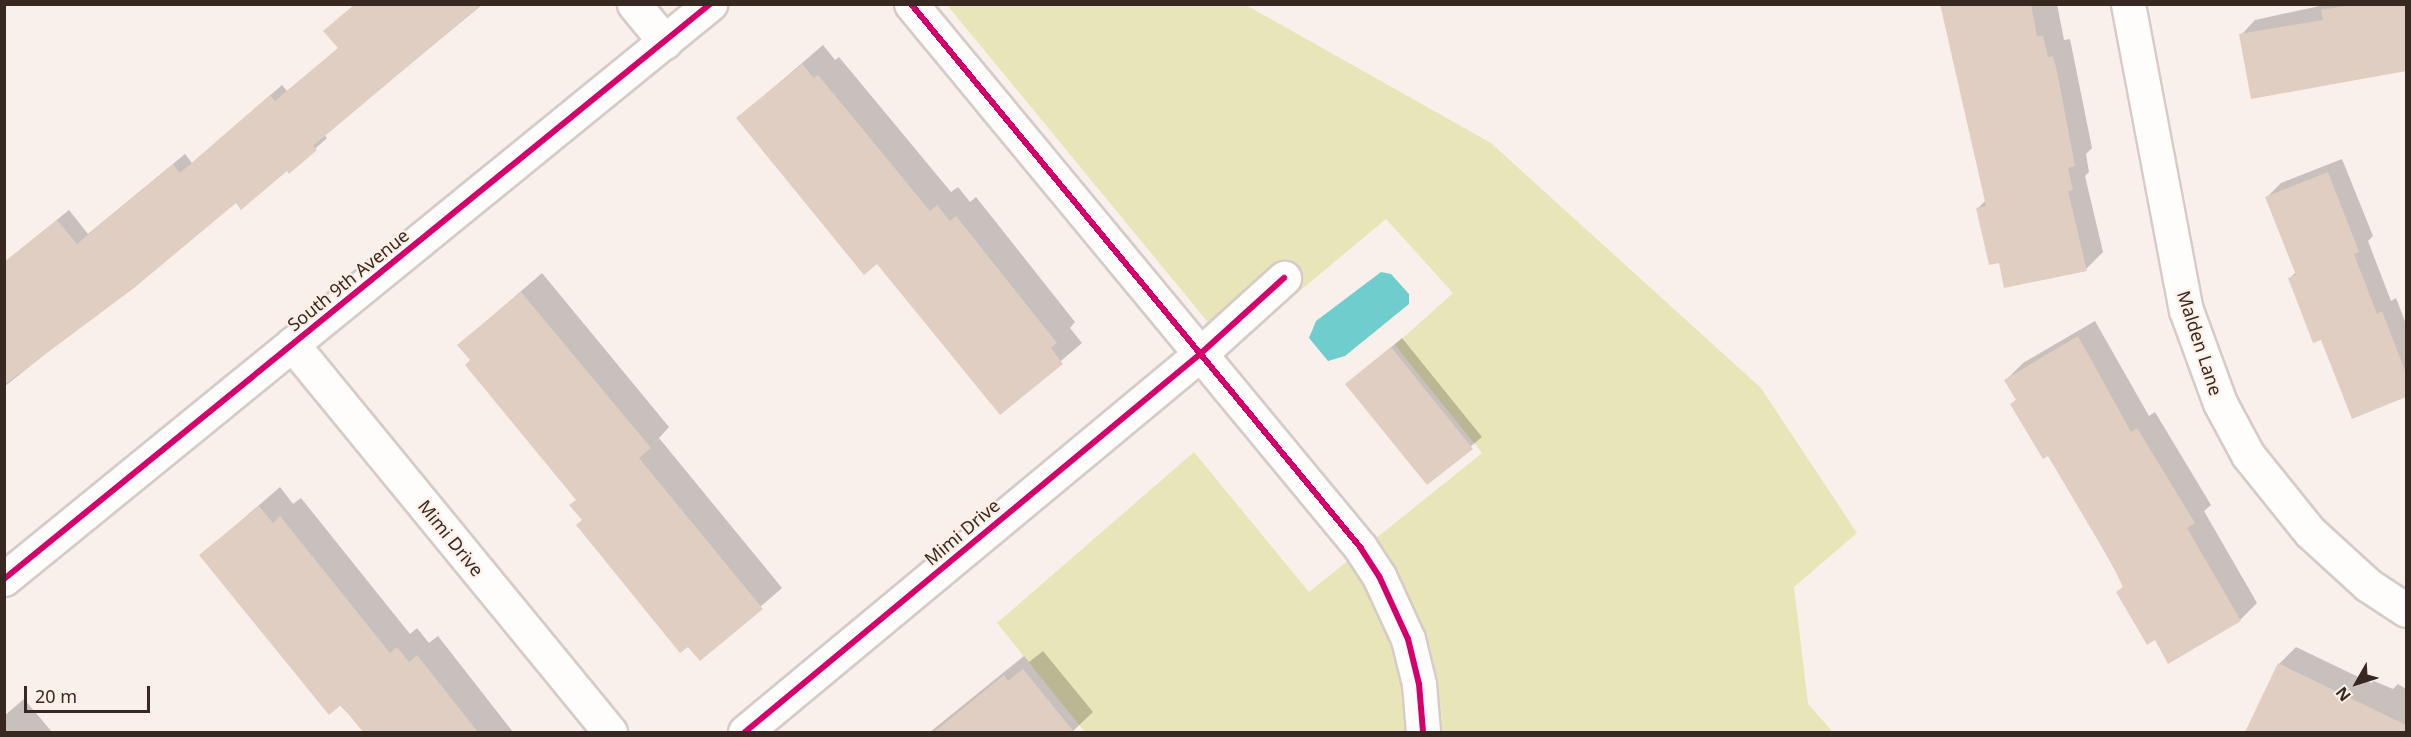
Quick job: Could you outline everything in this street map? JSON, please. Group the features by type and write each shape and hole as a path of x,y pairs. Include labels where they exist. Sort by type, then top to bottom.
{"street":[{"path":"634,4 665,42"},
{"name":"South 9th Avenue","path":"4,579 710,4"},
{"path":"911,4 1360,547 1379,576 1413,656 1423,732"},
{"name":"Malden Lane","path":"2128,4 2186,309 2220,403 2248,454 2310,532 2368,585 2406,610"},
{"name":"Mimi Drive","path":"745,732 1199,355 1284,278"},
{"name":"Mimi Drive","path":"292,344 610,732"}],"shaded area":[{"path":"947,5 1246,5 1491,143 1761,388 1857,533 1794,587 1808,704 1833,732 1085,732 997,623 1194,452 1309,592 1482,453 1395,345 1453,293 1386,219 1230,349"}],"water":[{"path":"1381,272 1391,274 1409,294 1409,304 1345,356 1328,361 1309,338 1316,321"}],"building":[{"path":"355,4 482,4 313,146 317,150 289,174 287,171 241,210 236,203 134,288 4,385 4,262 57,220 77,244 173,164 180,173 270,95 275,101 338,48 323,31"},
{"path":"1940,4 2031,4 2037,36 2043,36 2048,57 2053,56 2057,71 2075,166 2068,168 2073,190 2068,191 2087,271 2004,288 1999,263 1989,265 1976,208 1986,206"},
{"path":"2357,4 2406,4 2406,71 2251,99 2239,34 2323,20 2321,10"},
{"path":"802,64 814,78 818,75 930,211 937,205 950,221 956,216 1057,343 1051,348 1063,364 1000,415 877,264 864,275 736,118"},
{"path":"2328,172 2359,252 2354,254 2377,314 2382,311 2406,373 2406,397 2352,419 2321,340 2313,343 2288,278 2296,275 2265,197"},
{"path":"521,292 651,448 639,458 763,609 700,661 688,647 680,653 576,525 582,520 569,505 576,500 465,365 470,360 457,345"},
{"path":"2078,336 2131,432 2137,428 2195,523 2187,528 2241,621 2168,664 2155,640 2147,645 2116,592 2123,587 2113,566 2048,456 2043,459 2010,404 2016,400 2004,380"},
{"path":"1391,347 1473,449 1427,485 1345,384"},
{"path":"259,506 273,523 280,516 390,653 397,647 409,662 417,655 478,732 363,732 341,705 329,715 199,555"},
{"path":"2278,663 2406,725 2406,732 2245,732"},
{"path":"1023,669 1074,732 934,732 1004,675 1008,681"}],"cycle path":[{"path":"4,579 710,4"},
{"path":"911,4 1360,547 1379,576 1408,639 1419,684 1423,732"},
{"path":"745,732 1199,355 1284,278"}]}
